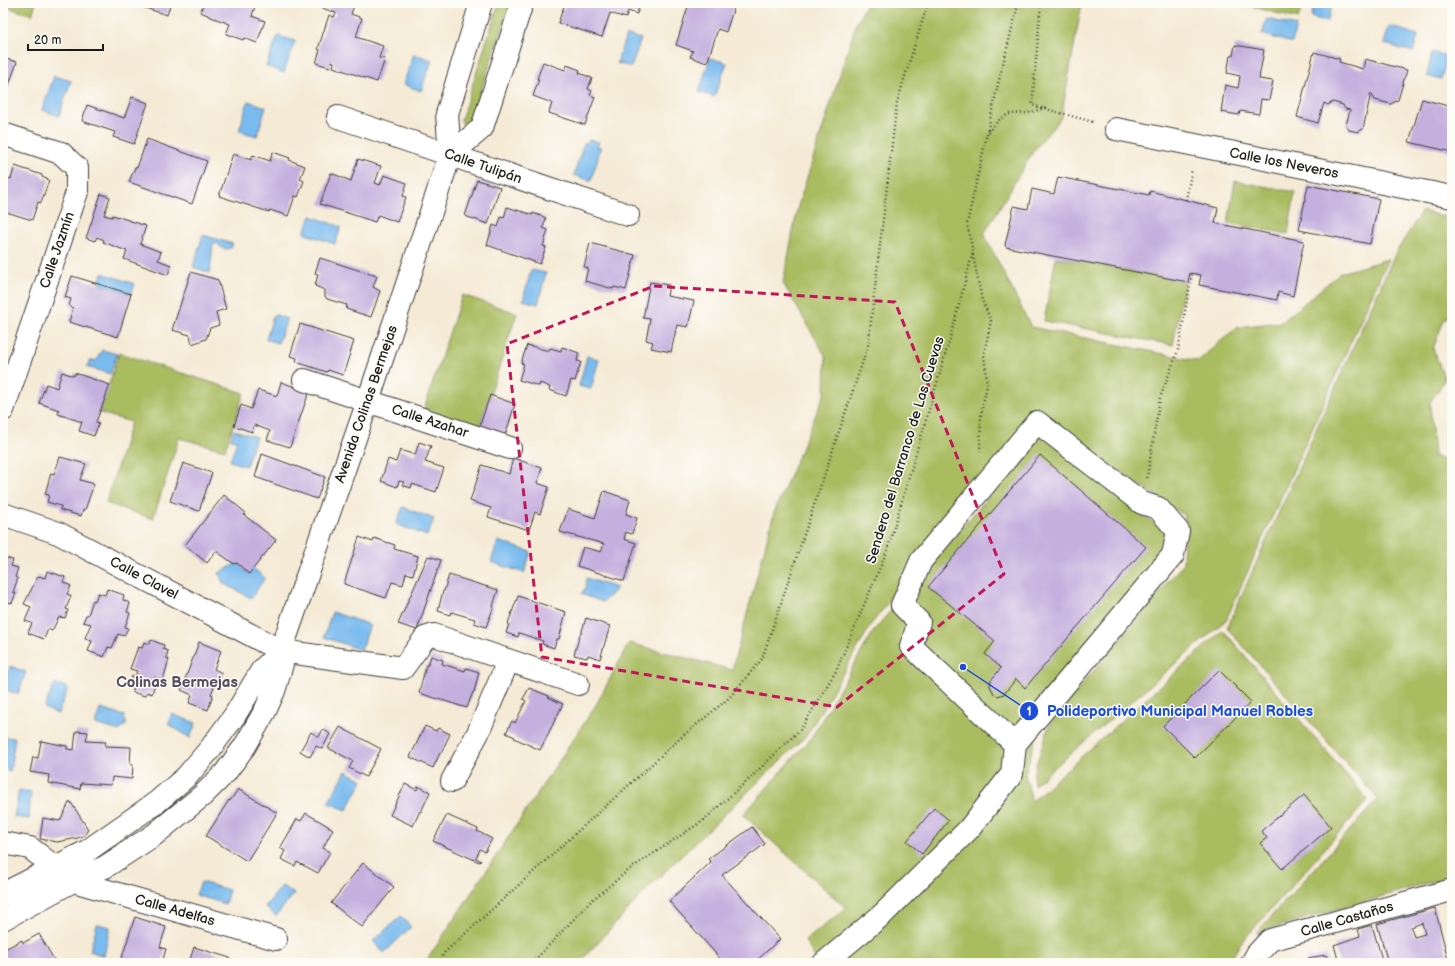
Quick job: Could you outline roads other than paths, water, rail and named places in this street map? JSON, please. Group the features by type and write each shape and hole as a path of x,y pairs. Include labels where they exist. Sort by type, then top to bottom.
{"street":[{"name":"Avenida Colinas Bermejas","path":"3,919 73,881 105,867 154,835 203,795 225,773 245,746 265,711 274,691 282,664 281,652 368,401 450,155 447,114 481,3"},
{"path":"450,155 482,128 522,3"},
{"name":"Calle Tulipán","path":"338,117 628,215"},
{"name":"Calle los Neveros","path":"1116,129 1452,196"},
{"name":"Calle Jazmín","path":"3,134 61,153 77,168 77,192 3,410"},
{"name":"Calle Azahar","path":"304,380 510,448"},
{"path":"824,963 883,914 970,829 1012,774 1015,744 1173,555 1178,531 1158,508 1142,503 1037,422 921,561 902,605 919,622 911,646 1015,744"},
{"name":"Calle Clavel","path":"3,514 58,533 281,652"},
{"path":"281,652 403,668 425,638 434,635 578,684"},
{"name":"Avenida Colinas Bermejas","path":"3,894 87,852 157,802 187,776 210,749 235,715 262,670 281,652"},
{"path":"452,781 478,733 508,661"},
{"name":"Calle Adelfas","path":"3,844 30,848 54,868 73,881 276,939"},
{"name":"Calle Castaños","path":"1252,963 1257,954 1270,940 1452,890"}],"water":[{"path":"1315,3 1333,3 1327,22 1311,17"},
{"path":"1267,19 1296,26 1292,43 1262,34"},
{"path":"1389,26 1418,35 1413,52 1384,44"},
{"path":"626,35 641,39 631,67 617,63"},
{"path":"278,36 295,41 284,73 266,66"},
{"path":"1432,52 1447,56 1441,80 1427,76"},
{"path":"414,54 432,60 421,91 403,84"},
{"path":"710,58 727,63 714,97 699,92"},
{"path":"54,76 71,81 59,116 42,110"},
{"path":"248,101 266,107 257,136 239,131"},
{"path":"589,140 599,142 597,147 601,147 591,181 574,175 584,143 588,143"},
{"path":"311,216 341,227 335,244 304,233"},
{"path":"203,235 233,244 231,248 225,249 217,243 213,243 210,273 193,267"},
{"path":"531,270 546,273 538,304 523,300"},
{"path":"102,273 135,284 131,294 99,284"},
{"path":"274,314 287,319 278,343 266,339"},
{"path":"102,350 117,354 110,374 87,367 91,360 96,361"},
{"path":"587,356 599,359 591,389 579,386"},
{"path":"234,430 256,437 246,466 230,461 237,441 231,439"},
{"path":"403,507 434,519 427,536 396,524"},
{"path":"498,541 531,552 524,573 491,562"},
{"path":"237,563 249,574 253,568 265,578 251,598 223,583 219,573"},
{"path":"586,578 617,588 603,602 581,594 586,587"},
{"path":"332,612 370,625 361,650 324,637"},
{"path":"10,666 26,672 18,694 3,689"},
{"path":"55,683 68,688 58,714 44,708"},
{"path":"100,709 125,716 124,719 126,721 126,725 121,728 120,731 95,724"},
{"path":"172,714 196,723 190,738 168,724"},
{"path":"3,737 15,738 10,771 3,770"},
{"path":"346,771 363,780 347,810 328,803"},
{"path":"19,790 31,792 29,819 14,817"},
{"path":"201,882 229,890 225,904 196,895"},
{"path":"282,886 294,894 276,916 265,907"},
{"path":"401,916 411,927 384,953 373,941"},
{"path":"97,924 110,927 104,956 90,951"}],"place":[{"name":"Polideportivo Municipal Manuel Robles","path":"963,667"}],"district":[{"name":"Colinas Bermejas","path":"177,682"}]}
